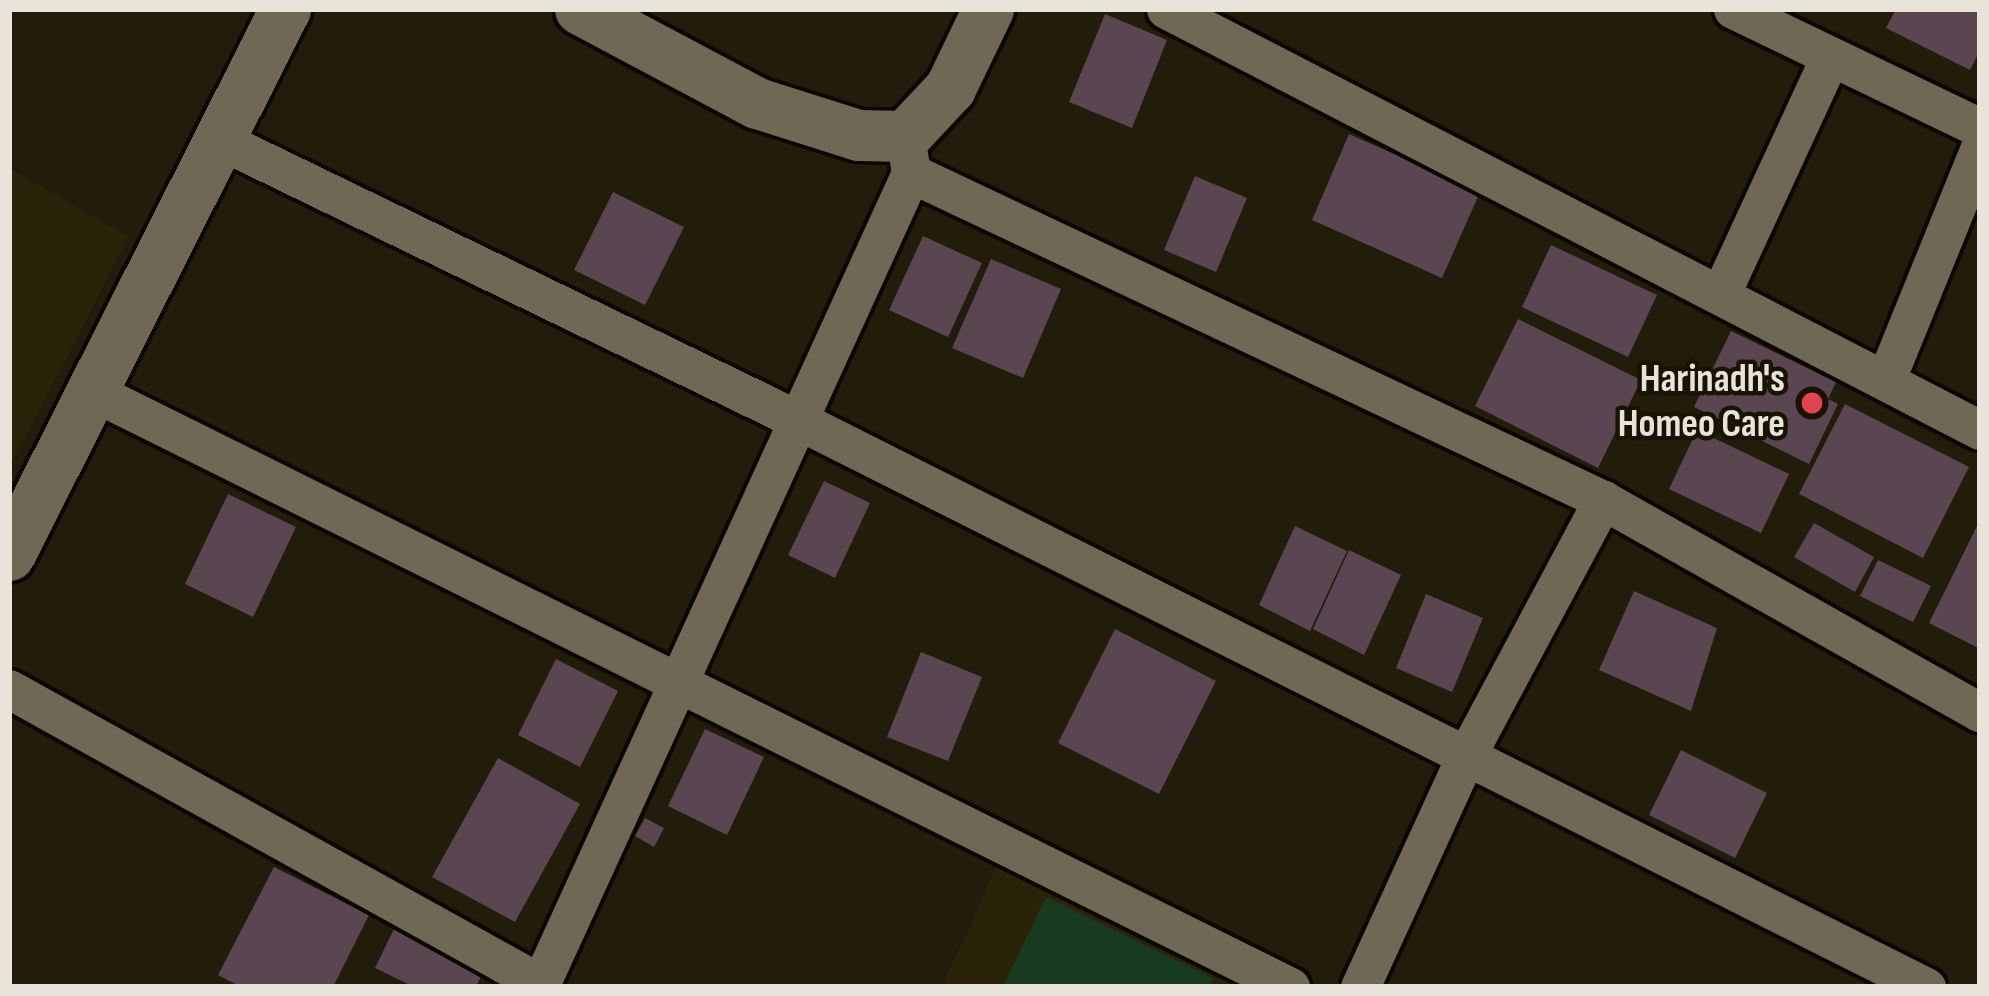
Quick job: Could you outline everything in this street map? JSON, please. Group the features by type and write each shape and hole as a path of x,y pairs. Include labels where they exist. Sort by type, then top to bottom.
{"street":[{"path":"9,556 285,9"},
{"path":"580,9 757,103 908,154 1603,500 1980,712"},
{"path":"9,689 540,985 796,419 908,154 950,88 988,9"},
{"path":"1166,9 1980,430"},
{"path":"1733,9 1980,128"},
{"path":"1721,293 1830,57"},
{"path":"218,139 796,419 1926,987"},
{"path":"1886,379 1980,147"},
{"path":"94,392 679,676 1290,987"},
{"path":"1360,987 1465,758 1603,500"}],"shaded area":[{"path":"9,168 129,237 9,468"},
{"path":"1001,857 1261,987 942,987"}],"green space":[{"path":"1046,897 1213,978 1209,987 1003,987"}],"building":[{"path":"1896,9 1980,9 1980,50 1970,70 1886,28"},
{"path":"1105,14 1167,40 1132,128 1069,102"},
{"path":"1349,134 1480,192 1442,278 1312,220"},
{"path":"1195,176 1247,198 1216,272 1164,250"},
{"path":"613,192 684,227 645,305 574,270"},
{"path":"923,236 982,263 948,337 889,310"},
{"path":"1551,245 1657,295 1628,357 1522,307"},
{"path":"991,259 1061,289 1023,378 952,348"},
{"path":"1518,319 1641,380 1598,468 1475,406"},
{"path":"1731,331 1836,382 1828,399 1838,404 1809,464 1694,407"},
{"path":"1845,404 1969,467 1923,558 1799,494"},
{"path":"1697,430 1789,474 1761,533 1669,489"},
{"path":"824,481 870,503 835,578 788,555"},
{"path":"228,494 296,527 253,617 185,584"},
{"path":"1980,520 1980,649 1929,623"},
{"path":"1814,523 1874,557 1855,592 1794,557"},
{"path":"1295,526 1347,551 1310,631 1259,605"},
{"path":"1349,550 1401,575 1364,655 1313,629"},
{"path":"1878,560 1931,586 1913,622 1860,596"},
{"path":"1634,591 1717,628 1691,711 1599,670"},
{"path":"1426,594 1483,618 1452,692 1396,668"},
{"path":"1115,629 1216,681 1159,794 1058,743"},
{"path":"921,652 982,677 948,761 887,737"},
{"path":"556,659 618,691 580,767 518,735"},
{"path":"705,729 764,757 727,835 668,806"},
{"path":"1681,750 1767,793 1735,858 1649,815"},
{"path":"498,758 580,804 515,922 432,877"},
{"path":"645,818 664,828 654,847 635,836"},
{"path":"274,867 369,915 333,987 241,987 218,975"},
{"path":"396,925 485,968 476,987 414,987 375,968"}],"place":[{"name":"Harinadh's Homeo Care","path":"1812,403"}]}
